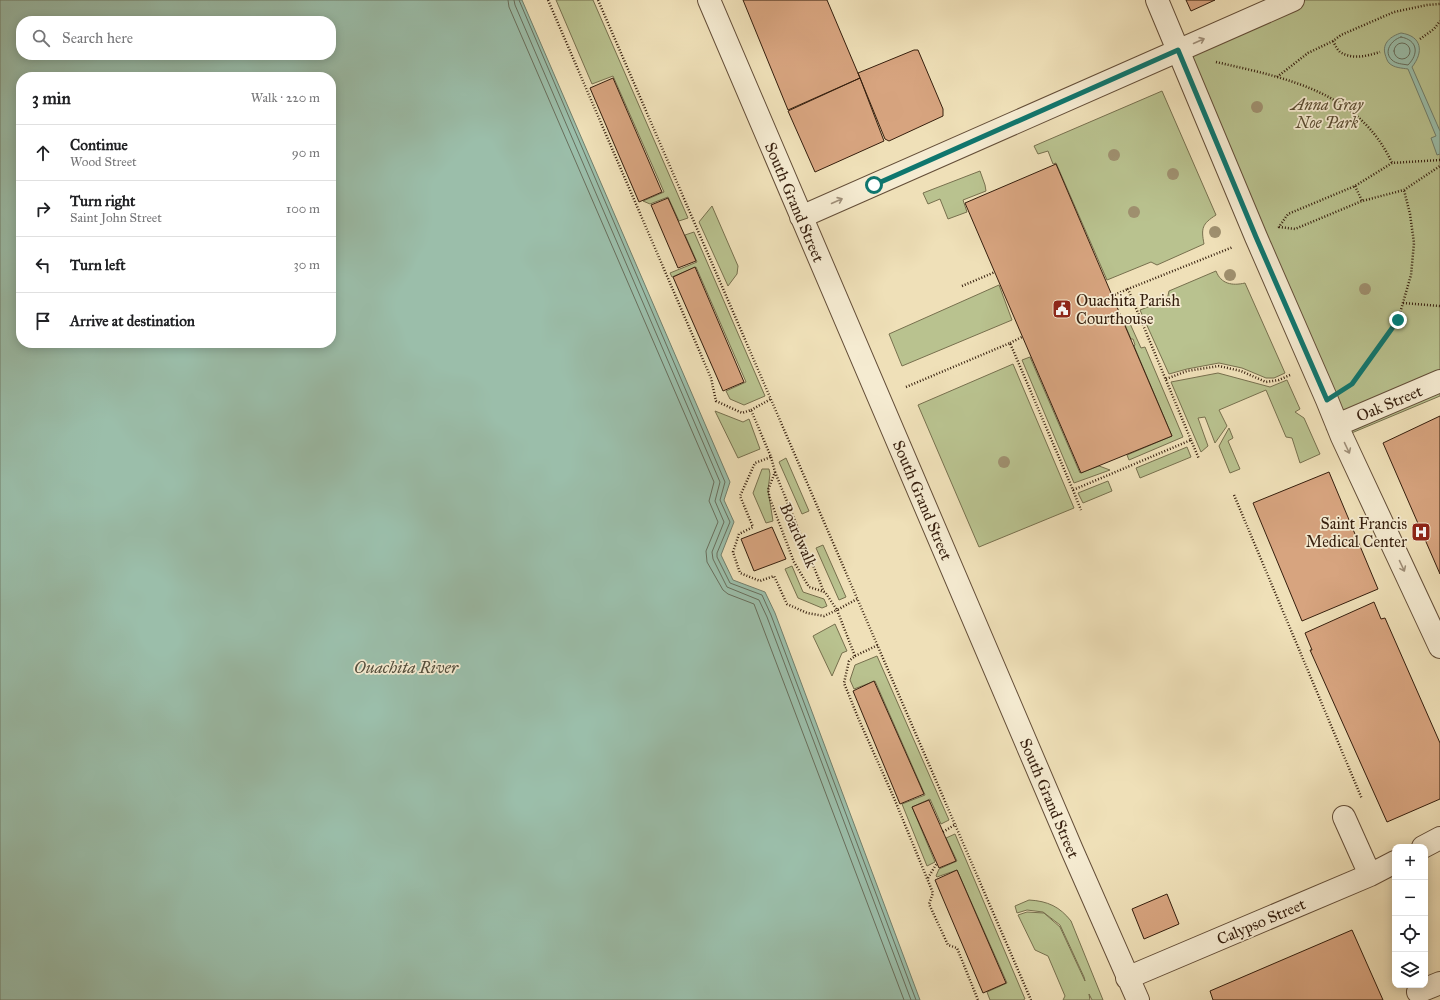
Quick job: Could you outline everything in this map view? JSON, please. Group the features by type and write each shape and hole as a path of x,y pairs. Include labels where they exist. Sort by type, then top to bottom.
{"street":[{"name":"South Grand Street","path":"709,0 1127,978 1138,1000"},
{"path":"1156,0 1337,425 1440,647"},
{"path":"801,217 1181,59 1293,0"},
{"name":"Oak Street","path":"1337,425 1440,381"},
{"path":"1344,817 1370,876"},
{"path":"1428,844 1440,838"},
{"name":"Calypso Street","path":"1127,978 1370,876 1392,864"},
{"path":"1418,992 1440,983"}],"path":[{"path":"548,0 711,378 716,401 742,413 751,410 771,399"},
{"path":"598,0 1031,1000"},
{"path":"1277,77 1308,53 1394,12 1427,5 1440,4"},
{"path":"1420,39 1434,29 1440,21"},
{"path":"1333,41 1340,51 1352,56 1363,57 1380,52"},
{"path":"1181,59 1209,60 1277,77 1305,86 1334,99 1358,116 1374,133 1386,150 1392,163"},
{"path":"1440,160 1392,163 1355,186 1288,214 1280,227 1295,229 1362,200 1404,190 1440,166"},
{"path":"1355,186 1362,200"},
{"path":"1327,400 1352,384 1398,320 1411,275 1414,244 1410,214 1404,190"},
{"path":"1112,296 1234,246"},
{"path":"962,286 995,272"},
{"path":"1128,289 1200,459"},
{"path":"1403,303 1440,306"},
{"path":"906,387 1022,338"},
{"path":"1010,343 1073,490 1080,510"},
{"path":"1166,379 1187,372 1219,366 1241,371 1266,382 1280,380 1290,375"},
{"path":"751,410 825,592 837,610 855,656"},
{"path":"1073,490 1191,440"},
{"path":"770,457 755,463 740,496 753,527 739,534 733,552 740,573 760,581 774,576 787,604 807,614 824,616 857,599"},
{"name":"Boardwalk","path":"775,472 768,490 794,562 810,587 825,592"},
{"path":"1234,495 1363,802"},
{"path":"878,645 855,656 849,661 844,683 934,893 930,904 948,945 957,948 978,1000"},
{"path":"943,832 956,824"},
{"path":"927,878 937,863"}],"green space":[{"path":"556,0 593,0 688,218 679,221 668,197 650,204 643,201 664,192 613,76 592,84"},
{"name":"Anna Gray Noe Park","path":"1293,0 1440,0 1440,396 1342,437 1178,50"},
{"path":"1162,91 1216,215 1205,224 1203,230 1204,244 1157,265 1151,262 1107,280 1056,163 1053,164 1048,151 1038,154 1034,146"},
{"path":"980,171 986,191 963,200 967,212 948,219 940,199 928,204 923,193"},
{"path":"712,206 738,266 737,274 728,286 699,222"},
{"path":"694,232 765,396 744,405 730,399 726,391 746,382 696,267 672,277 670,273 697,262 685,235"},
{"path":"1216,271 1221,279 1228,283 1245,283 1285,373 1274,378 1266,378 1242,368 1219,363 1169,374 1140,310 1167,300 1169,291"},
{"path":"999,285 1012,320 902,366 889,334"},
{"path":"1127,317 1141,348 1145,347 1183,437 1129,460 1127,455 1172,436 1134,346 1133,339 1131,339 1122,318"},
{"path":"1030,357 1080,473 1099,466 1110,470 1074,483 1022,360"},
{"path":"1013,364 1074,508 979,547 918,405"},
{"path":"1218,373 1270,387 1287,380 1300,409 1295,412 1304,418 1320,454 1300,463 1292,438 1286,437 1266,390 1219,410 1227,426 1215,443 1205,417 1198,418 1208,446 1201,452 1171,382"},
{"path":"715,411 743,422 749,419 760,449 738,458"},
{"path":"1229,428 1233,438 1228,441 1240,469 1230,473 1219,446"},
{"path":"1187,447 1191,457 1140,478 1136,468"},
{"path":"786,458 809,511 802,514 779,462"},
{"path":"762,469 769,469 770,474 768,490 773,521 766,523 753,493"},
{"path":"1108,481 1112,491 1083,503 1078,493"},
{"path":"823,545 846,597 839,600 816,548"},
{"path":"792,566 803,592 824,599 827,606 822,608 798,598 785,569"},
{"path":"835,624 847,651 842,653 832,676 813,636"},
{"path":"877,656 949,820 941,824 930,799 912,807 935,862 927,866 902,804 925,795 875,681 854,689 850,680 855,665"},
{"path":"955,834 1025,999 1023,1000 990,1000 987,992 1007,983 957,870 937,877 936,876 939,869 957,861 946,838"},
{"path":"1029,900 1048,903 1058,908 1071,921 1103,1000 1092,1000 1089,994 1090,1000 1063,1000 1065,996 1048,956 1035,950 1018,915 1027,912 1044,913 1060,927 1085,981 1084,977 1060,925 1043,912 1027,910 1017,913 1015,906"}],"water":[{"name":"Ouachita River","path":"0,0 522,0 730,482 724,500 734,522 721,555 733,580 765,592 775,613 920,1000 0,1000"},
{"path":"1401,33 1413,37 1419,46 1418,56 1412,67 1440,131 1440,154 1437,155 1431,138 1436,136 1408,69 1398,68 1391,65 1385,54 1384,50 1388,40"}],"building":[{"path":"743,0 827,0 860,78 788,110"},
{"path":"1186,0 1215,0 1191,11"},
{"path":"914,50 918,50 943,109 943,116 889,141 885,139 858,73"},
{"path":"613,78 662,192 639,202 590,88"},
{"path":"860,78 884,141 815,172 788,111"},
{"path":"1056,164 1172,436 1081,473 965,203"},
{"path":"668,198 696,261 678,268 651,205"},
{"path":"695,267 744,382 723,391 673,277"},
{"path":"1440,416 1440,574 1383,443"},
{"path":"1329,472 1378,589 1302,621 1253,503"},
{"path":"772,527 786,559 754,571 741,539"},
{"path":"1374,602 1381,619 1385,618 1440,743 1440,799 1387,822 1310,650 1312,650 1305,633"},
{"path":"874,681 924,794 900,804 853,691"},
{"path":"929,800 956,861 939,868 912,807"},
{"path":"957,870 1006,983 983,993 935,880"},
{"path":"1167,894 1179,924 1144,939 1132,909"},
{"path":"1352,930 1383,1000 1213,1000 1210,991"}],"place":[{"name":"Ouachita Parish Courthouse","path":"1062,309"},
{"name":"Saint Francis Medical Center","path":"1421,532"}],"route":[{"path":"874,185 1178,50 1256,237 1327,400 1352,384 1371,355 1398,320"}]}
